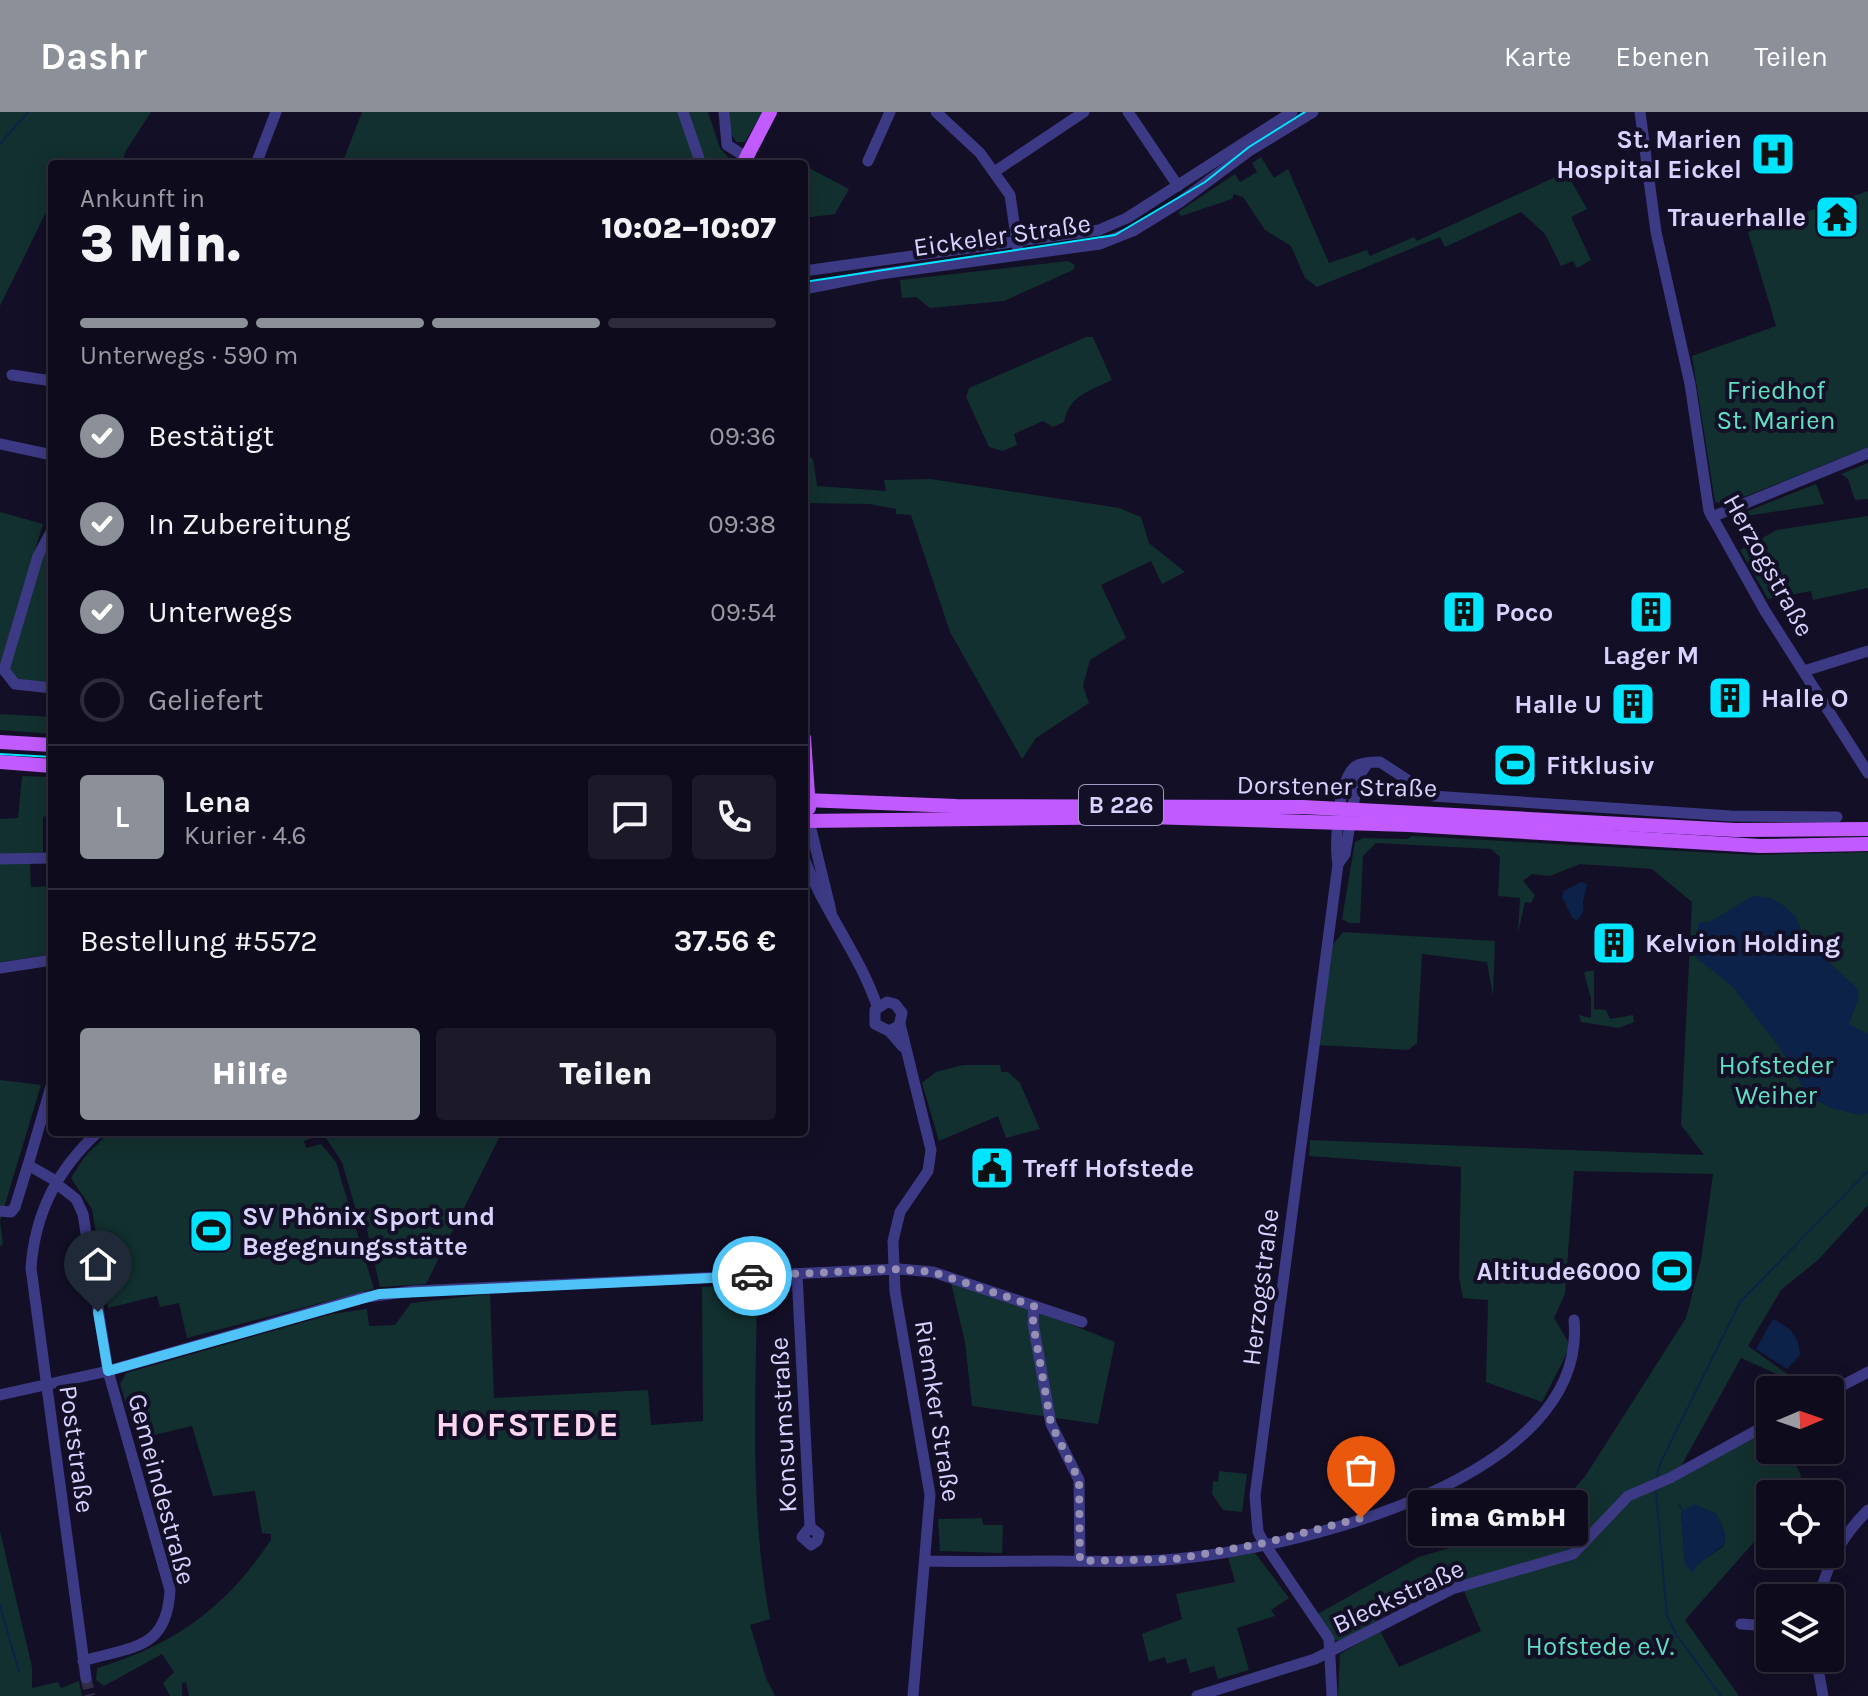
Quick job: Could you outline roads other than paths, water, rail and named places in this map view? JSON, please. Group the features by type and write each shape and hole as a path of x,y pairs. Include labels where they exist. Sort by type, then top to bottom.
{"main road":[{"path":"744,160 770,112"},
{"path":"0,742 48,745"},
{"path":"0,762 48,766"},
{"name":"Dorstener Straße","path":"808,800 1735,830 1866,828"},
{"name":"Dorstener Straße","path":"808,821 1345,816 1760,846 1868,844"}],"street":[{"path":"258,160 276,112"},
{"path":"683,112 700,160"},
{"path":"724,112 727,145 744,160"},
{"path":"868,161 890,112"},
{"path":"936,112 968,139 1011,199 1018,250"},
{"path":"994,172 1084,112"},
{"path":"1128,112 1178,186"},
{"name":"Eickeler Straße","path":"808,288 1018,250 1099,230 1178,186 1292,112"},
{"name":"Eickeler Straße","path":"808,271 1018,250 1091,247 1133,231 1213,181 1277,121 1313,112"},
{"name":"Herzogstraße","path":"1640,112 1656,232 1690,384 1705,500 1712,517 1868,773"},
{"path":"12,375 48,380"},
{"path":"0,444 48,454"},
{"path":"1712,517 1868,453"},
{"path":"48,537 38,556 4,670 15,684 48,688"},
{"path":"1804,671 1868,651"},
{"name":"Herzogstraße","path":"1849,741 1868,761"},
{"name":"Herzogstraße","path":"1332,1696 1329,1639 1258,1532 1255,1496 1338,864 1345,854 1349,774 1358,765 1386,763 1415,787 1432,796 1716,814 1837,817"},
{"path":"808,825 831,912"},
{"path":"0,859 48,858"},
{"path":"808,868 821,900 831,912 882,1004 900,1009 895,1028 875,1024 873,1015 882,1004"},
{"path":"0,968 48,961"},
{"name":"Riemker Straße","path":"895,1028 905,1050 930,1140 931,1161 896,1221 893,1269 930,1487 913,1696"},
{"path":"0,1211 11,1212 15,1207 48,1097"},
{"name":"Poststraße","path":"86,1678 31,1268 39,1220 59,1185 95,1136"},
{"path":"28,1165 59,1185"},
{"name":"Gemeindestraße","path":"59,1185 76,1199 83,1214 108,1371 170,1590 169,1616 156,1635 146,1642 83,1661"},
{"path":"0,1395 108,1371 379,1294 893,1269 933,1272 1082,1322"},
{"name":"Konsumstraße","path":"797,1274 810,1527"},
{"path":"1034,1306 1033,1323 1051,1424 1079,1480 1080,1561"},
{"path":"926,1561 1176,1559 1264,1543 1385,1510 1448,1485 1526,1435 1558,1394 1575,1356 1574,1320"},
{"path":"1844,1385 1868,1372"},
{"name":"Bleckstraße","path":"1197,1696 1331,1651 1452,1589 1573,1554 1628,1496 1670,1478 1756,1431"},
{"path":"1824,1584 1832,1560 1846,1536 1868,1510"},
{"path":"1741,1624 1756,1625"},
{"path":"1819,1672 1823,1696"}],"water":[{"path":"1581,882 1587,884 1584,910 1578,920 1573,919 1562,897 1564,891"},
{"name":"Hofsteder Weiher","path":"1753,896 1771,898 1784,906 1795,916 1807,942 1856,987 1859,997 1849,1024 1868,1034 1868,1113 1859,1115 1831,1108 1808,1096 1780,1048 1731,985 1695,957 1693,940 1698,932 1698,923 1711,921"},
{"path":"1773,1319 1789,1329 1798,1342 1800,1355 1787,1369 1756,1349"},
{"path":"1694,1504 1716,1513 1725,1534 1724,1545 1697,1565 1693,1573 1685,1564 1681,1513"}],"waterway":[{"path":"0,144 28,112"},
{"path":"1656,1481 1660,1464 1740,1302 1868,1171"},
{"path":"1656,1491 1667,1616 1676,1634 1721,1696"},
{"path":"1679,1505 1684,1512"},
{"path":"0,1606 19,1672"}],"tunnel":[{"path":"86,1678 90,1696"}],"tram line":[{"path":"808,281 1115,235 1205,182 1249,147 1305,112"},
{"path":"0,754 48,757"}],"place":[{"name":"St. Marien Hospital Eickel","path":"1773,154"},
{"name":"Trauerhalle","path":"1837,217"},
{"name":"Poco","path":"1464,612"},
{"name":"Lager M","path":"1651,612"},
{"name":"Halle O","path":"1730,698"},
{"name":"Halle U","path":"1633,704"},
{"name":"Fitklusiv","path":"1515,765"},
{"name":"Kelvion Holding","path":"1614,943"},
{"name":"Treff Hofstede","path":"992,1168"},
{"name":"SV Phönix Sport und Begegnungsstätte","path":"211,1231"},
{"name":"Altitude6000","path":"1672,1271"},
{"name":"ima GmbH","path":"1361,1518"}],"district":[{"name":"HOFSTEDE","path":"528,1424"}],"park label":[{"name":"Friedhof St. Marien","path":"1776,405"},
{"name":"Hofstede e.V.","path":"1600,1646"}]}
